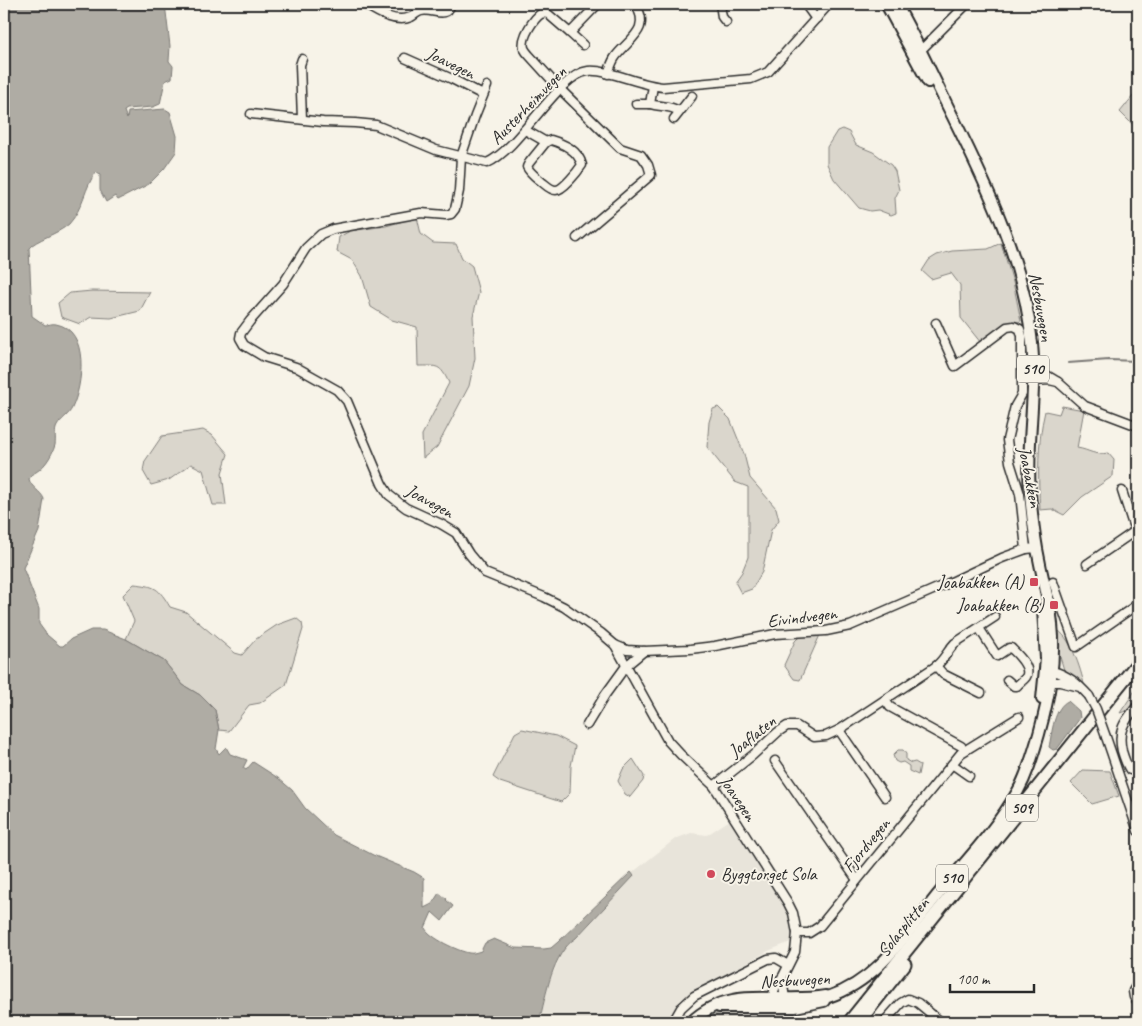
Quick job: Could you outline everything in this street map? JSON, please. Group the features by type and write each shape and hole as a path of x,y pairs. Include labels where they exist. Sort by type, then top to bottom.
{"highway":[{"name":"Solasplitten","path":"859,1022 1073,756 1137,669"},
{"name":"Solasplitten","path":"848,1022 1137,669"},
{"name":"509","path":"865,1022 879,997"},
{"name":"509","path":"844,1022 867,999"}],"main road":[{"name":"Nesbuvegen","path":"886,4 916,48"},
{"name":"Nesbuvegen","path":"775,1003 784,999 828,997 859,983 879,967 995,825 1019,789 1033,756 1045,714 1050,676 1052,622 1048,583 1040,564 1030,488 1034,377 1032,344 1028,310 1020,273 1003,225 978,169 916,48 896,4"},
{"name":"510","path":"691,1022 716,1006 719,1008 775,1003 795,1007 812,1005 826,1000 828,997"}],"street":[{"path":"364,4 388,17 406,18 421,11 444,13 452,4"},
{"path":"570,33 598,4"},
{"path":"608,74 617,54 630,42 640,26 641,15 635,4"},
{"path":"720,4 722,16 726,22"},
{"path":"805,4 817,18"},
{"name":"Austerheimvegen","path":"252,114 302,120 376,125 436,150 487,163 505,153 560,89 582,72 590,71 653,86 673,87 759,77 768,72 829,4"},
{"path":"916,48 933,38 967,4"},
{"path":"577,238 650,175 648,165 641,155 620,148 560,89 529,55 524,44 531,25 542,12 548,14 583,45"},
{"name":"Joavegen","path":"406,58 483,95"},
{"path":"302,59 300,66 302,120"},
{"name":"Joavegen","path":"487,86 462,157 459,191 455,209 451,214 420,213 333,229 321,234 306,248 284,284 255,314 241,333 240,338 244,345 264,357 296,368 337,390 347,401 382,484 389,495 406,508 456,533 469,554 485,573 564,607 601,633 615,646 668,741 681,756 714,786 788,903 797,933 795,952 782,978 777,982 775,1003"},
{"path":"650,104 653,86"},
{"path":"674,119 692,96"},
{"path":"636,104 673,107 679,111"},
{"path":"525,130 546,142 551,140 569,147 580,158 582,165 578,171 561,188 556,190 551,189 537,178 527,167 546,142"},
{"name":"Joabakken","path":"936,323 955,366 1007,327 1014,326 1020,329 1022,336 1022,394 1015,406 1008,440 1010,462 1020,494 1026,549"},
{"path":"1034,377 1058,382 1086,406 1138,426"},
{"path":"1087,564 1136,530 1122,490"},
{"name":"Eivindvegen","path":"615,646 627,650 644,651 715,646 775,634 826,631 850,626 1000,559 1026,549 1037,548"},
{"path":"1048,583 1076,648 1138,604"},
{"name":"Joaflaten","path":"714,786 787,726 796,726 809,735 820,737 839,730 936,666 950,649 995,618"},
{"path":"979,628 997,656 1011,648 1026,666 1028,672 1026,677 1017,686 1007,680"},
{"path":"587,725 605,695 626,666 644,651"},
{"path":"936,666 943,674 980,693"},
{"path":"1050,676 1060,682 1080,687 1089,696 1096,708 1138,832"},
{"path":"885,700 890,707 961,746"},
{"path":"1138,705 1126,719 1119,736 1126,765 1130,770 1138,770"},
{"name":"Fjordvegen","path":"797,933 809,933 820,926 965,750 1019,717"},
{"path":"839,730 885,797"},
{"path":"775,760 857,880"},
{"path":"952,764 969,776"},
{"path":"673,1022 686,1003 703,992 768,959 776,958 788,965"},
{"path":"782,978 784,999"},
{"path":"1138,983 1133,991 1134,997 1138,1002"},
{"path":"884,1022 901,1003 908,999 918,1003 941,1022"}],"shaded area":[{"path":"4,4 165,4 170,46 169,61 173,66 172,78 165,81 160,104 153,107 127,109 124,111 127,119 128,112 165,109 170,112 177,136 176,152 164,169 149,184 118,200 115,196 106,202 100,190 100,175 96,172 78,212 69,224 36,242 29,248 32,316 45,325 55,324 67,328 74,336 79,347 81,360 81,373 76,398 69,413 57,426 52,454 43,466 32,474 29,479 44,499 39,531 23,568 39,609 39,624 47,635 60,646 91,630 103,630 126,639 164,661 183,685 200,695 215,710 219,730 216,749 219,754 226,747 230,754 247,760 243,768 246,770 253,762 278,778 292,790 305,808 334,835 424,878 424,908 432,904 439,893 447,899 453,906 442,921 432,912 425,928 438,940 458,950 475,953 481,951 485,943 494,939 515,948 551,948 631,872 634,876 561,954 547,988 539,1022 4,1022"},
{"path":"1138,90 1138,130 1120,112"},
{"path":"842,129 849,132 856,145 873,152 891,165 895,171 899,190 895,198 896,213 891,215 878,210 870,211 859,208 834,179 827,164 827,147 837,131"},
{"path":"417,217 421,234 433,243 456,244 462,258 472,266 479,292 473,316 475,358 469,386 437,447 423,458 422,435 449,383 438,367 418,366 417,327 392,320 371,307 362,276 352,260 337,252 339,237 350,231 386,226"},
{"path":"1001,243 1013,282 1021,321 1002,326 981,343 961,318 960,285 951,273 931,279 922,271 929,260 937,255 952,251 988,249"},
{"path":"92,291 150,292 140,311 111,318 91,317 80,324 61,317 58,303 70,293"},
{"path":"1062,406 1084,410 1077,448 1095,453 1108,453 1114,460 1113,476 1082,497 1064,515 1052,509 1040,510 1039,485 1039,448 1045,411 1059,414"},
{"path":"718,407 730,419 744,454 750,478 776,508 779,520 771,530 762,572 752,589 741,593 735,582 742,572 748,557 748,487 735,482 707,447 709,422 713,409"},
{"path":"203,430 212,435 228,454 222,473 226,505 213,505 203,470 191,464 169,480 151,485 143,471 145,461 162,436"},
{"path":"134,584 156,589 170,607 186,612 235,653 242,655 256,639 277,625 296,618 302,623 303,629 286,685 260,703 249,705 229,731 219,730 215,710 200,695 183,685 164,661 126,639 134,621 123,595"},
{"path":"1055,629 1060,632 1070,645 1084,684 1064,670 1057,647"},
{"path":"802,634 820,635 800,680 794,679 784,665 795,641"},
{"path":"1138,686 1138,697 1134,707 1120,713"},
{"path":"1068,701 1079,711 1080,718 1057,749 1053,750 1049,747 1054,721 1063,704"},
{"path":"522,729 556,736 575,746 571,766 570,793 561,802 500,782 493,777 515,733"},
{"path":"898,750 903,750 906,754 906,760 920,765 918,775 909,771 909,766 903,762 895,761 893,755"},
{"path":"633,759 644,776 643,781 630,797 625,794 618,781 623,769"},
{"path":"1083,770 1110,771 1119,796 1092,804 1071,783"},
{"path":"733,818 803,937 768,951 680,1000 667,1022 539,1022 549,983 565,946 577,938 634,876 632,873 675,839 691,833 707,835"},
{"path":"764,1011 807,1016 813,1022 701,1022 716,1014"}],"waterway":[{"path":"1068,363 1109,360 1138,361"}],"place":[{"name":"Joabakken (A)","path":"1034,582"},
{"name":"Joabakken (B)","path":"1054,605"},
{"name":"Byggtorget Sola","path":"711,874"}]}
